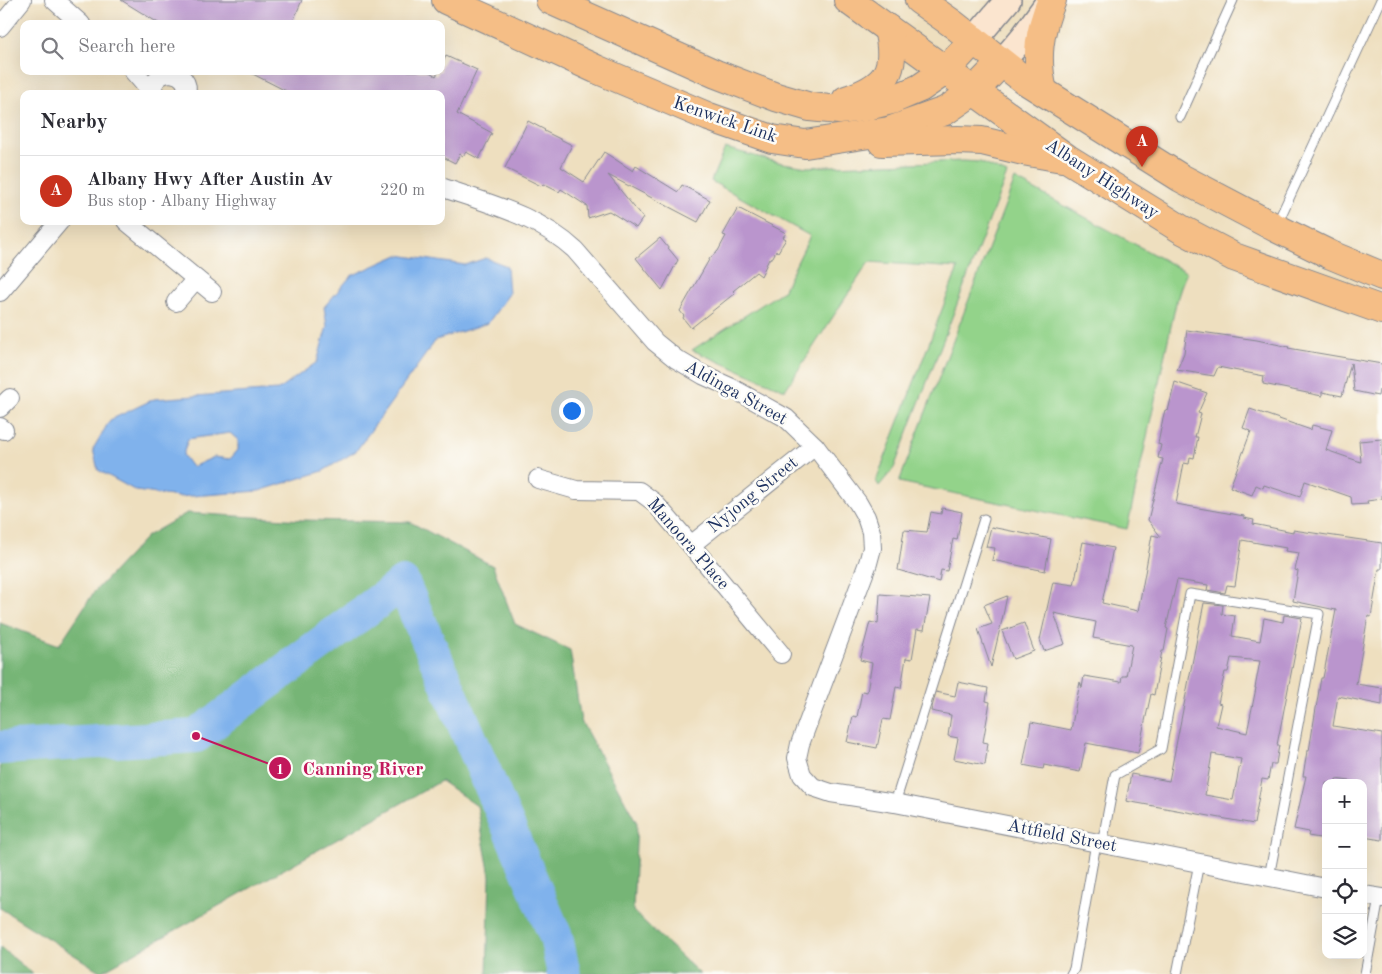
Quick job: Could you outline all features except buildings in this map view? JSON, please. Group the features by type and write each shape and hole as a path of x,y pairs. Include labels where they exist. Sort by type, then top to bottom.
{"highway":[{"name":"Kenwick Link","path":"446,0 596,69 709,117 772,139 805,144 889,131 945,111 974,92 1001,63"},
{"path":"550,0 716,74 776,98 810,107 839,110 864,107 892,100 920,88 945,71 974,40"},
{"name":"Albany Highway","path":"848,0 1068,159 1181,229 1234,256 1382,310"},
{"path":"919,0 1023,79 1181,178 1331,255 1382,276"},
{"path":"1043,91 1039,64 1040,38 1051,0"},
{"path":"810,107 847,100 867,93 876,87 887,73 892,59 891,40 888,29"},
{"path":"805,144 949,140 982,141 1068,159"}],"main road":[{"path":"974,40 1008,0"},
{"path":"1001,63 1051,0"}],"street":[{"path":"0,27 22,0"},
{"path":"54,0 77,20"},
{"path":"137,75 150,90"},
{"path":"152,90 154,75"},
{"path":"178,75 183,78 188,90"},
{"name":"Aldinga Street","path":"445,188 532,219 562,238 575,250 655,342 676,359 696,371 786,418 815,446 858,503 866,517 871,532 872,548 800,744 797,758 802,776"},
{"path":"0,292 57,225"},
{"path":"131,225 212,292"},
{"path":"176,302 196,279"},
{"name":"Nyjong Street","path":"691,545 815,446"},
{"name":"Manoora Place","path":"538,479 576,490 639,491 654,502 781,654"},
{"name":"Attfield Street","path":"802,776 813,787 831,793 895,803 1322,887"}],"lane":[{"path":"1180,117 1233,0"},
{"path":"1276,228 1381,0"},
{"path":"895,803 984,518"},
{"path":"1071,974 1074,969 1115,775 1161,749 1190,594 1319,614 1269,877"},
{"path":"1177,974 1199,864"},
{"path":"1365,974 1375,897"}],"green space":[{"path":"725,148 777,162 807,167 963,161 980,162 1007,174 894,468 879,486 876,481 958,268 869,262 785,390 692,350 783,291 810,236 711,181"},
{"path":"1015,179 1186,272 1176,303 1127,529 899,482"},
{"path":"187,513 303,520 410,522 493,566 515,624 570,650 581,721 637,823 633,911 700,974 487,974 490,876 477,806 441,781 101,972 0,908 0,623 59,645 94,592 147,536"},
{"path":"0,947 33,974 0,974"}],"water":[{"path":"398,255 465,265 486,258 507,266 509,294 488,323 436,340 356,451 323,471 259,491 178,497 136,491 98,470 93,449 110,420 154,399 278,390 317,362 327,326 324,307 351,276","holes":["230,433 238,440 238,450 230,459 214,457 192,467 183,455 188,439"]}],"waterway":[{"path":"0,748 196,736 403,583 556,937 564,974"}],"place":[{"name":"Albany Hwy After Austin Av","path":"1142,167"},
{"name":"Canning River","path":"196,736"}]}
